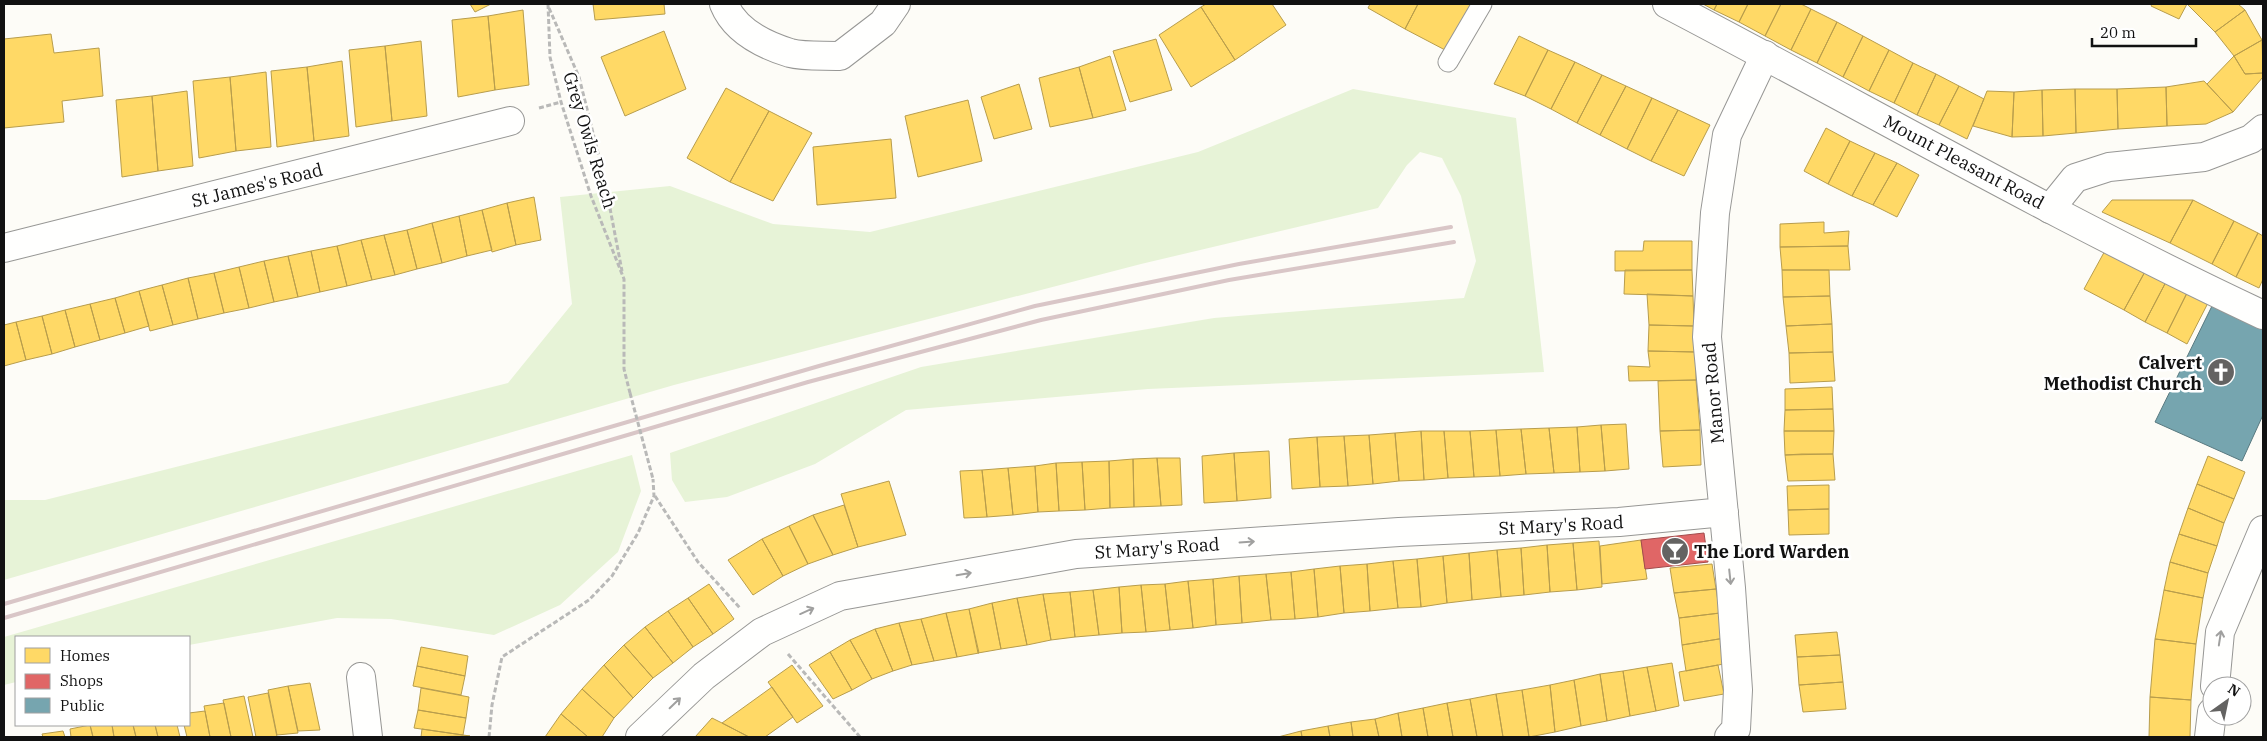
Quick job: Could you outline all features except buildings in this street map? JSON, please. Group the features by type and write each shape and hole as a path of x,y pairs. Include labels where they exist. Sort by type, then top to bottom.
{"street":[{"path":"724,4 746,34 791,53 840,56 883,23 896,4"},
{"name":"Mount Pleasant Road","path":"1667,4 2162,268 2263,315"},
{"name":"Manor Road","path":"1730,737 1736,729 1738,690 1724,512 1707,337 1715,213 1727,135 1765,55"},
{"name":"St James's Road","path":"4,248 510,121"},
{"path":"2050,209 2075,178 2109,167 2204,157 2251,139 2263,129"},
{"name":"St Mary's Road","path":"640,737 704,676 762,632 840,596 1076,554 1399,532 1619,522 1724,512"},
{"path":"2216,676 2220,632 2263,530"},
{"path":"361,677 368,737"}],"lane":[{"path":"1448,62 1482,4"}],"path":[{"name":"Grey Owls Reach","path":"548,5 550,57 561,102 591,196 624,279"},
{"name":"Grey Owls Reach","path":"489,737 492,705 502,657 589,600 612,576 638,533 654,496 653,480 624,369 624,279 604,177 579,77 548,5"},
{"path":"535,110 561,102"}],"green space":[{"path":"1353,89 1516,118 1544,372 1148,389 906,410 815,464 727,497 685,502 672,480 670,453 921,367 1214,318 1464,298 1476,261 1461,196 1442,158 1420,152 1407,165 1378,208 1141,264 674,385 4,580 4,500 45,500 508,383 572,304 560,197 670,186 773,224 870,232 1198,152"},
{"path":"632,455 641,491 618,552 560,605 494,635 391,619 337,618 190,645 190,636 15,636 15,682 4,685 4,637"}],"railway":[{"path":"4,604 819,366 1035,306 1239,264 1451,227"},
{"path":"4,618 808,382 1041,320 1229,280 1454,242"}],"place":[{"name":"Calvert Methodist Church","path":"2221,372"},
{"name":"The Lord Warden","path":"1675,551"}]}
